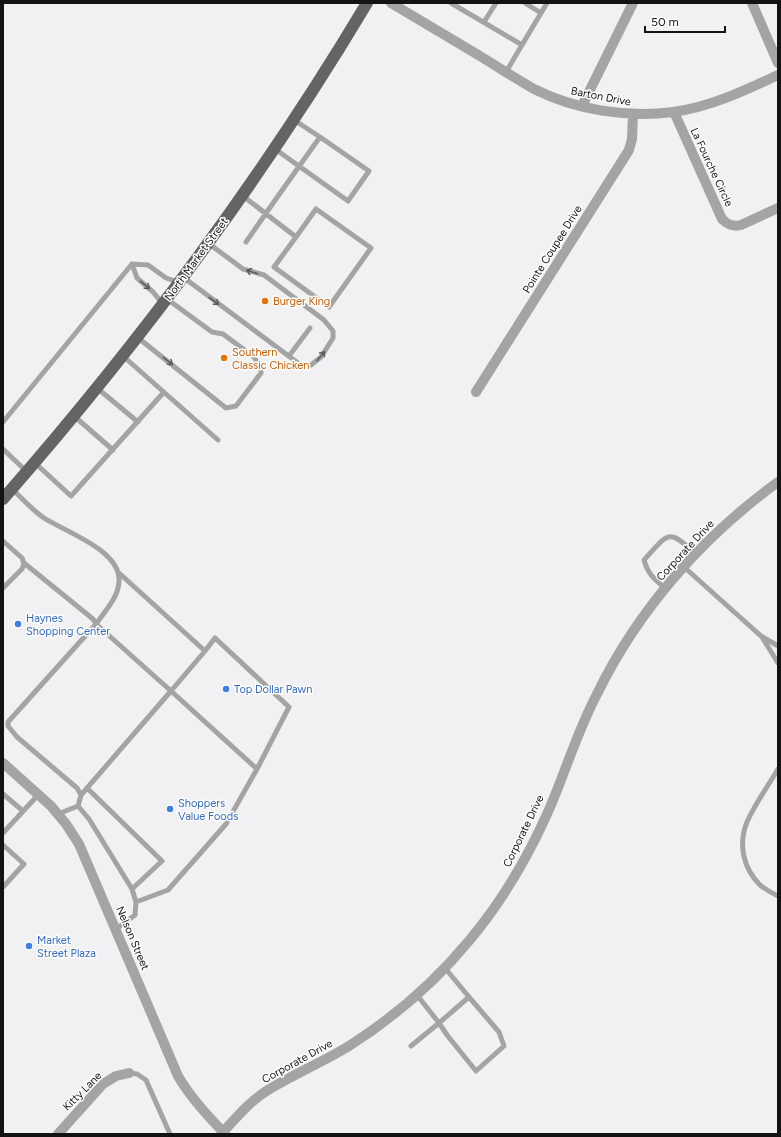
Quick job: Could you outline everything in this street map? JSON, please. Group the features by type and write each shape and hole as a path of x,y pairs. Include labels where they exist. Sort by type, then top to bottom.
{"main road":[{"name":"North Market Street","path":"3,499 74,416 181,280 294,120 367,3"}],"street":[{"name":"Barton Drive","path":"391,3 541,92 582,106 614,112 633,114 674,112 702,106 730,97 778,75"},
{"path":"582,106 632,3"},
{"path":"752,3 778,63"},
{"name":"La Fourche Circle","path":"674,112 722,219 726,224 737,226 741,225 778,208"},
{"name":"Pointe Coupee Drive","path":"476,392 629,150 632,139 633,114"},
{"name":"Corporate Drive","path":"224,1133 252,1101 268,1090 316,1065 348,1046 380,1025 417,995 445,968 484,922 521,866 541,826 576,740 606,676 631,634 665,588 695,554 729,521 778,482"},
{"name":"Nelson Street","path":"3,763 51,806 66,824 78,844 116,929 178,1076 191,1097 224,1133"},
{"name":"Kitty Lane","path":"58,1134 103,1084 116,1076 129,1073"}],"lane":[{"path":"451,3 522,45"},
{"path":"484,22 496,3"},
{"path":"525,3 541,13"},
{"path":"506,72 547,3"},
{"path":"274,149 348,201 369,171 294,120"},
{"path":"246,242 320,137"},
{"path":"242,195 296,237"},
{"path":"316,209 371,248 329,307 274,267 296,237 316,209"},
{"path":"132,264 148,265 166,278 181,280 302,366 311,365 321,358 333,338 334,331 324,320 264,275 243,269 208,243"},
{"path":"132,264 137,278 153,292 212,332 222,334 254,357 261,368 261,373 236,406 226,408 137,337"},
{"path":"3,422 132,264"},
{"path":"289,356 310,328"},
{"path":"123,355 218,440"},
{"path":"97,387 138,422"},
{"path":"3,449 71,496 164,392"},
{"path":"74,416 113,450"},
{"path":"12,488 43,517 106,554 118,568 120,581 118,592 96,624 8,722 8,726 18,737 77,788 81,795"},
{"path":"665,588 647,570 644,560 664,538 671,537 678,538 695,554"},
{"path":"3,541 22,558 24,563 93,619 96,624 257,769"},
{"path":"3,588 22,569 24,563"},
{"path":"684,566 761,636 778,646"},
{"path":"118,573 205,651"},
{"path":"761,636 777,661 778,667"},
{"path":"78,806 81,795 215,638 289,707 257,769 226,824 168,890 136,902"},
{"path":"778,769 747,823 743,839 743,856 749,871 760,885 778,896"},
{"path":"87,788 162,861 132,889"},
{"path":"3,794 23,811"},
{"path":"3,833 38,795"},
{"path":"78,806 90,819 132,889 136,902 136,914 116,929"},
{"path":"58,814 78,806"},
{"path":"3,845 24,864 3,887"},
{"path":"417,995 476,1071 504,1046 499,1032 445,968"},
{"path":"411,1046 469,997"},
{"path":"129,1073 142,1076 146,1080 170,1134"}],"place":[{"name":"Burger King","path":"265,301"},
{"name":"Southern Classic Chicken","path":"224,358"},
{"name":"Haynes Shopping Center","path":"18,624"},
{"name":"Top Dollar Pawn","path":"226,689"},
{"name":"Shoppers Value Foods","path":"170,809"},
{"name":"Market Street Plaza","path":"29,946"}]}
